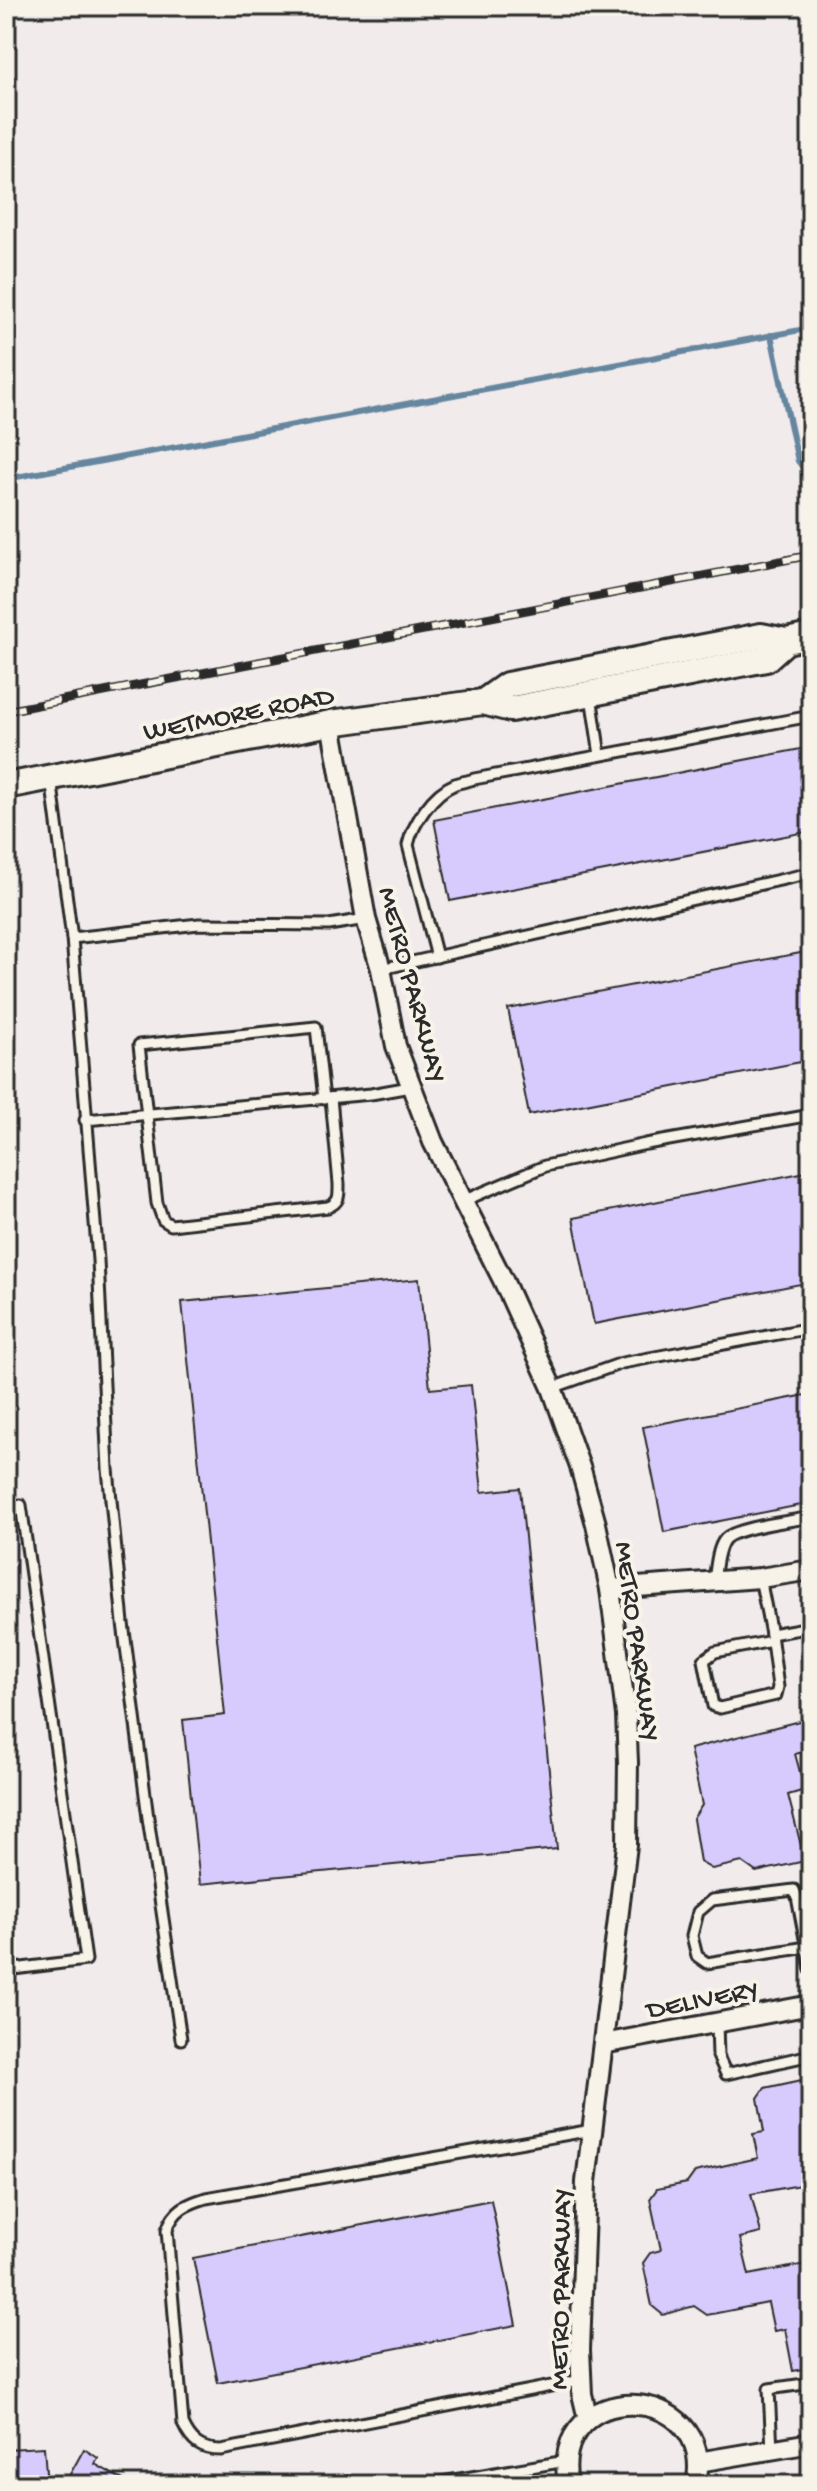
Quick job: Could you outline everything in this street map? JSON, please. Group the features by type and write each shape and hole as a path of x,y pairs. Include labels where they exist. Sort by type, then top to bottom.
{"main road":[{"name":"WETMORE ROAD","path":"483,702 507,685 761,636 786,641 811,636"},
{"name":"WETMORE ROAD","path":"6,786 331,723 483,702 511,709 766,659 786,641"}],"street":[{"name":"METRO PARKWAY","path":"331,723 366,919 381,969 396,1046 433,1142 503,1280 552,1388 581,1470 610,1589 626,1715 627,1845 586,2182 580,2350 588,2419"},
{"path":"610,1589 760,1578 811,1570"},
{"name":"DELIVERY","path":"603,2044 811,2005"},
{"path":"568,2485 566,2461 576,2434 588,2419 605,2408 625,2403 646,2405 665,2412 681,2425 692,2442 698,2462 696,2485"},
{"path":"698,2462 811,2443"}],"lane":[{"path":"590,693 600,755"},
{"path":"437,957 408,845 427,808 454,784 811,716"},
{"path":"51,778 72,938 98,1260 108,1469 123,1623 181,2039"},
{"path":"381,969 811,873"},
{"path":"72,938 199,924 329,925 366,919"},
{"path":"316,1027 339,1197 336,1203 328,1207 171,1225 163,1220 157,1203 147,1114 139,1045 316,1027"},
{"path":"85,1120 328,1098 410,1087"},
{"path":"463,1201 545,1166 646,1144 811,1115"},
{"path":"552,1388 622,1363 811,1328"},
{"path":"6,1507 21,1505 86,1960 6,1970"},
{"path":"714,1581 724,1540 738,1532 811,1517"},
{"path":"760,1578 772,1638 778,1687 776,1695 720,1708 713,1706 704,1660 715,1652 772,1638 811,1627"},
{"path":"807,1947 707,1963 697,1956 692,1936 698,1912 712,1900 794,1890 807,1947 811,1970"},
{"path":"717,2022 718,2056 726,2074 811,2055"},
{"path":"582,2380 221,2450 201,2447 183,2424 167,2230 175,2212 206,2198 592,2130"},
{"path":"772,2450 769,2389 811,2383"},
{"path":"424,2485 566,2461"}],"building":[{"path":"811,747 811,831 450,901 434,820"},
{"path":"811,951 811,1060 529,1115 508,1009"},
{"path":"811,1171 811,1282 594,1324 573,1218"},
{"path":"419,1279 430,1389 471,1385 482,1492 520,1488 557,1849 200,1884 183,1720 225,1715 182,1302"},
{"path":"811,1394 811,1503 664,1532 643,1427"},
{"path":"811,1718 811,1750 795,1754 805,1790 788,1795 805,1861 756,1872 742,1862 712,1869 700,1862 693,1819 702,1805 690,1749"},
{"path":"811,2078 811,2183 751,2194 761,2233 740,2238 749,2275 811,2263 811,2367 793,2371 785,2329 774,2331 768,2303 707,2315 694,2306 663,2315 652,2306 643,2263 650,2253 661,2250 650,2199 657,2189 687,2183 695,2172 758,2158 753,2134 764,2132 758,2098 765,2088"},
{"path":"491,2200 516,2325 218,2383 193,2258"},
{"path":"44,2447 47,2485 9,2485 7,2449"},
{"path":"84,2449 98,2458 95,2464 132,2485 64,2485"}],"waterway":[{"path":"6,479 811,328"},
{"path":"771,335 798,461 811,478"}],"railway":[{"path":"6,711 811,555"}]}
